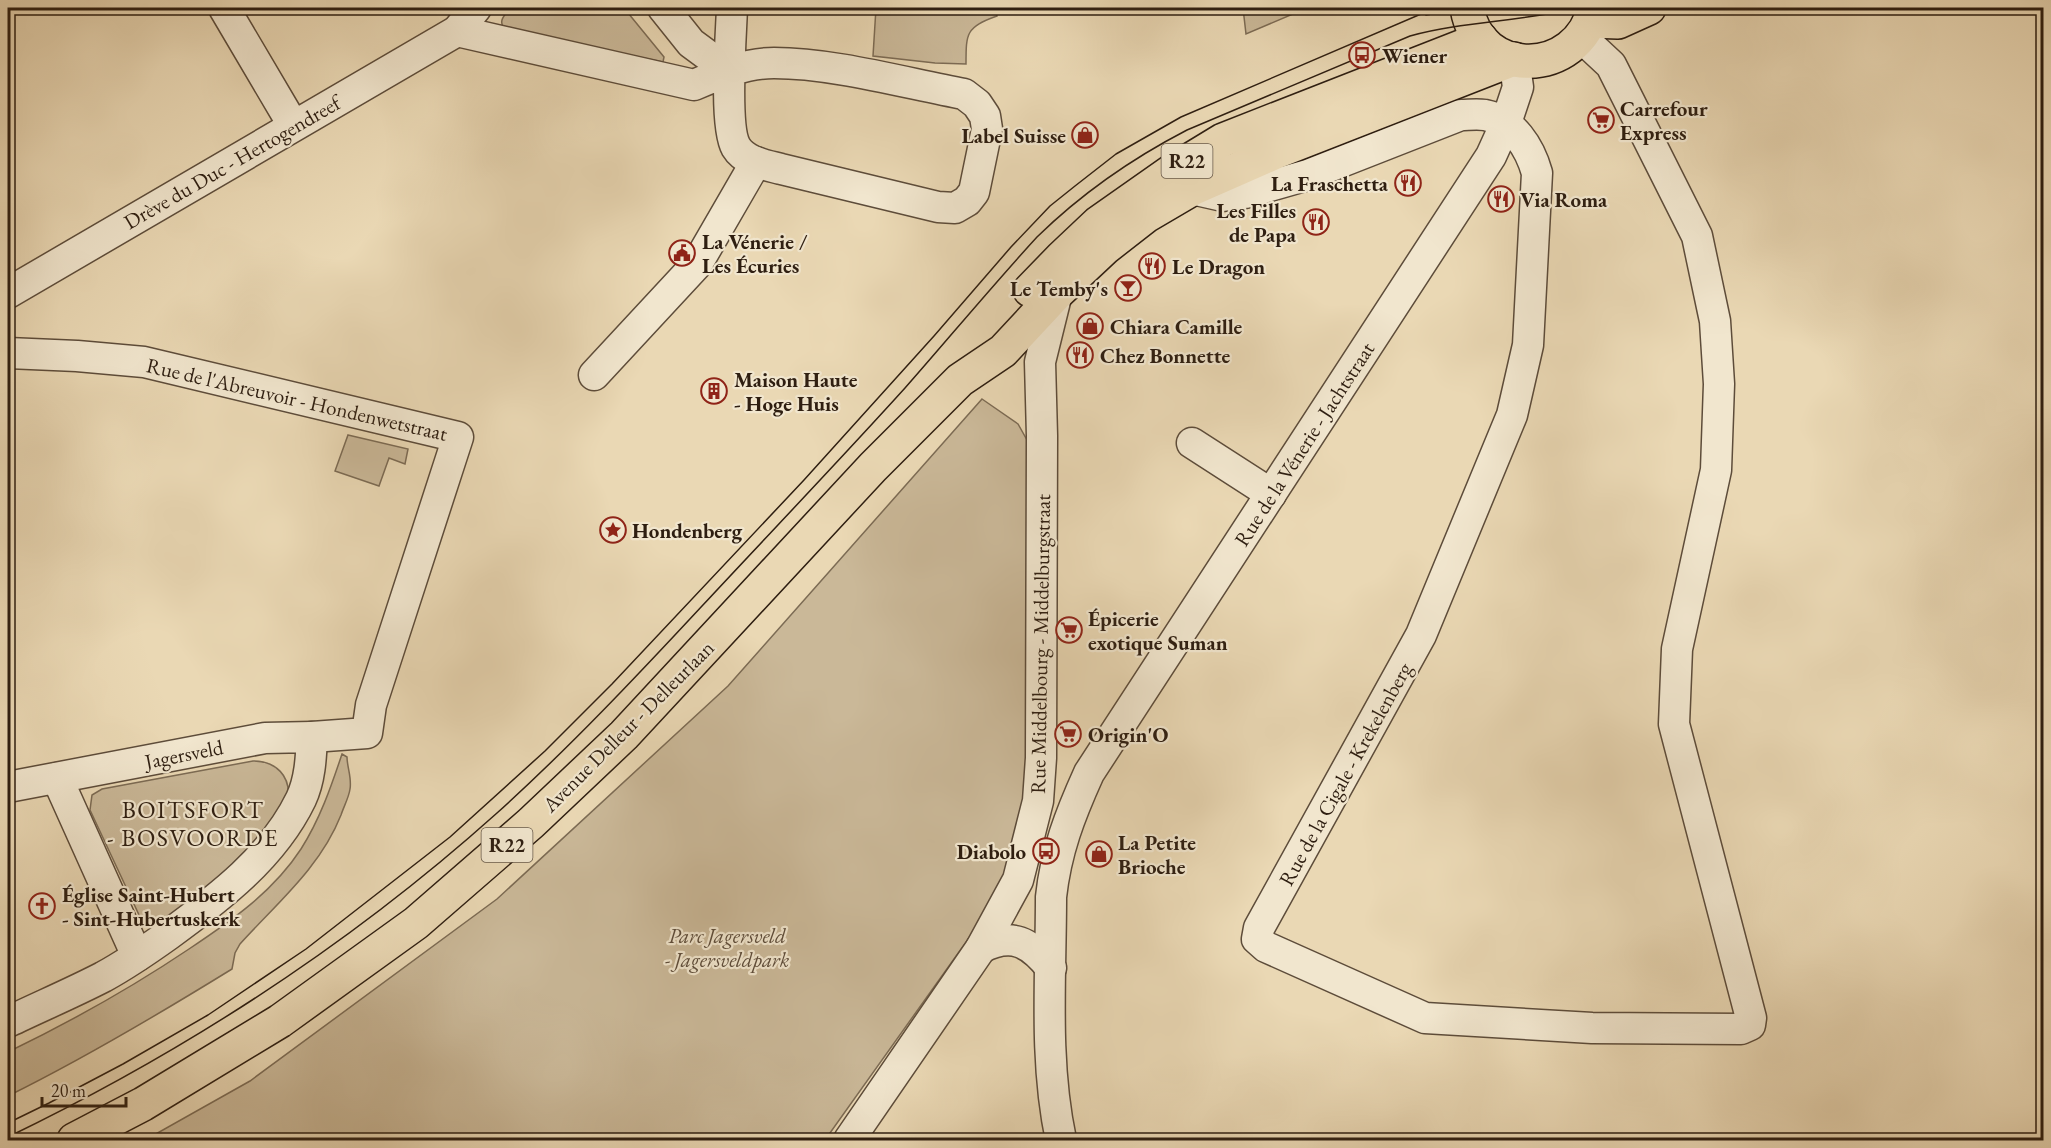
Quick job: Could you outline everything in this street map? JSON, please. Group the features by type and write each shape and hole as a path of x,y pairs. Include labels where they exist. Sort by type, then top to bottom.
{"main road":[{"path":"1467,8 1471,23 1481,39 1499,54 1514,59"},
{"path":"1588,22 1618,22 1649,8"},
{"name":"R22","path":"960,380 1004,351 1057,293 1105,248 1146,216 1191,189 1276,152 1514,59 1528,62 1554,57 1569,49 1588,22"},
{"name":"R22","path":"960,380 987,337 1062,256 1098,223 1172,171 1223,140 1481,39"},
{"name":"Avenue Delleur - Delleurlaan","path":"74,1140 143,1104 280,1021 416,923 531,823 624,735 873,467 960,380"}],"street":[{"path":"224,8 293,125"},
{"name":"Drève du Duc - Hertogendreef","path":"8,293 457,31 476,8"},
{"path":"663,8 691,43 729,70"},
{"path":"457,31 694,85 729,70 772,63 828,68 964,94 977,104 985,116 987,129 974,192 967,201 956,208 938,207 769,166 744,155 736,147 732,131 729,70 732,8"},
{"name":"Rue de la Cigale - Krekelenberg","path":"1506,123 1532,157 1537,173 1528,345 1512,414 1421,635 1259,928 1257,939 1266,947 1425,1018 1592,1028 1741,1029 1750,1025 1751,1018 1674,724 1677,649 1716,470 1719,384 1715,321 1697,236 1588,22"},
{"name":"Rue de la Vénerie - Jachtstraat","path":"1089,773 1491,156 1506,123 1518,87 1514,59"},
{"path":"1191,189 1223,196 1245,194 1308,175 1461,115 1486,115 1506,123"},
{"path":"594,375 698,264 769,166"},
{"name":"Rue Middelbourg - Middelburgstraat","path":"849,1140 981,948 1018,880 1024,861 1038,801 1041,758 1042,436 1040,362 1057,293"},
{"name":"Rue de l'Abreuvoir - Hondenwetstraat","path":"8,353 144,362 458,437 371,705 367,733"},
{"path":"1192,443 1272,494"},
{"name":"Jagersveld","path":"8,787 265,738 367,733"},
{"path":"8,1022 104,976 137,956 215,900 245,874 280,832 301,799 310,769 312,737"},
{"path":"1041,758 1063,772 1089,773"},
{"name":"Rue Middelbourg - Middelburgstraat","path":"1061,1140 1055,1114 1051,1071 1051,897 1054,871 1064,829 1089,773"},
{"path":"57,778 137,956"},
{"path":"981,948 996,940 1021,942 1038,951 1051,968"}],"green space":[{"path":"510,8 624,8 664,57 663,62 504,29 502,20"},
{"path":"876,8 995,8 997,16 979,24 970,32 966,45 966,64 935,63 873,56"},
{"path":"1243,8 1307,8 1246,34"},
{"name":"Parc Jagersveld - Jagersveldpark","path":"982,399 1018,424 1041,465 1033,782 1006,886 825,1140 145,1140 250,1081 497,899 728,686"},
{"path":"348,435 408,449 405,464 389,458 379,486 335,471"},
{"path":"342,754 347,757 350,789 332,834 310,868 240,944 235,953 232,969 122,1035 8,1096 8,1052 100,1004 167,963 236,916 278,879 301,849 314,826"},
{"path":"253,761 269,764 280,771 287,783 288,791 288,799 255,849 163,922 151,923 140,917 90,810 92,795 102,789"}],"tram line":[{"path":"8,1123 123,1064 208,1015 306,949 450,837 545,751 612,684 804,480 1011,247 1050,206 1075,186 1116,154 1181,117 1435,8"},
{"path":"1426,15 1467,8"},
{"path":"8,1137 138,1069 202,1032 264,992 325,951 384,907 497,813 627,686 829,471 1037,237 1108,178 1187,130 1410,36 1451,27 1576,8"}],"place":[{"name":"Wiener","path":"1362,55"},
{"name":"Carrefour Express","path":"1601,120"},
{"name":"Label Suisse","path":"1085,135"},
{"name":"La Fraschetta","path":"1408,183"},
{"name":"Via Roma","path":"1501,199"},
{"name":"Les Filles de Papa","path":"1316,222"},
{"name":"La Vénerie / Les Écuries","path":"682,253"},
{"name":"Le Dragon","path":"1152,266"},
{"name":"Le Temby's","path":"1128,288"},
{"name":"Chiara Camille","path":"1090,326"},
{"name":"Chez Bonnette","path":"1080,355"},
{"name":"Maison Haute - Hoge Huis","path":"714,391"},
{"name":"Hondenberg","path":"613,530"},
{"name":"Épicerie exotique Suman","path":"1069,630"},
{"name":"Origin'O","path":"1068,734"},
{"name":"Diabolo","path":"1046,851"},
{"name":"La Petite Brioche","path":"1099,854"},
{"name":"Église Saint-Hubert - Sint-Hubertuskerk","path":"42,906"}],"district":[{"name":"BOITSFORT - BOSVOORDE","path":"193,823"}]}
